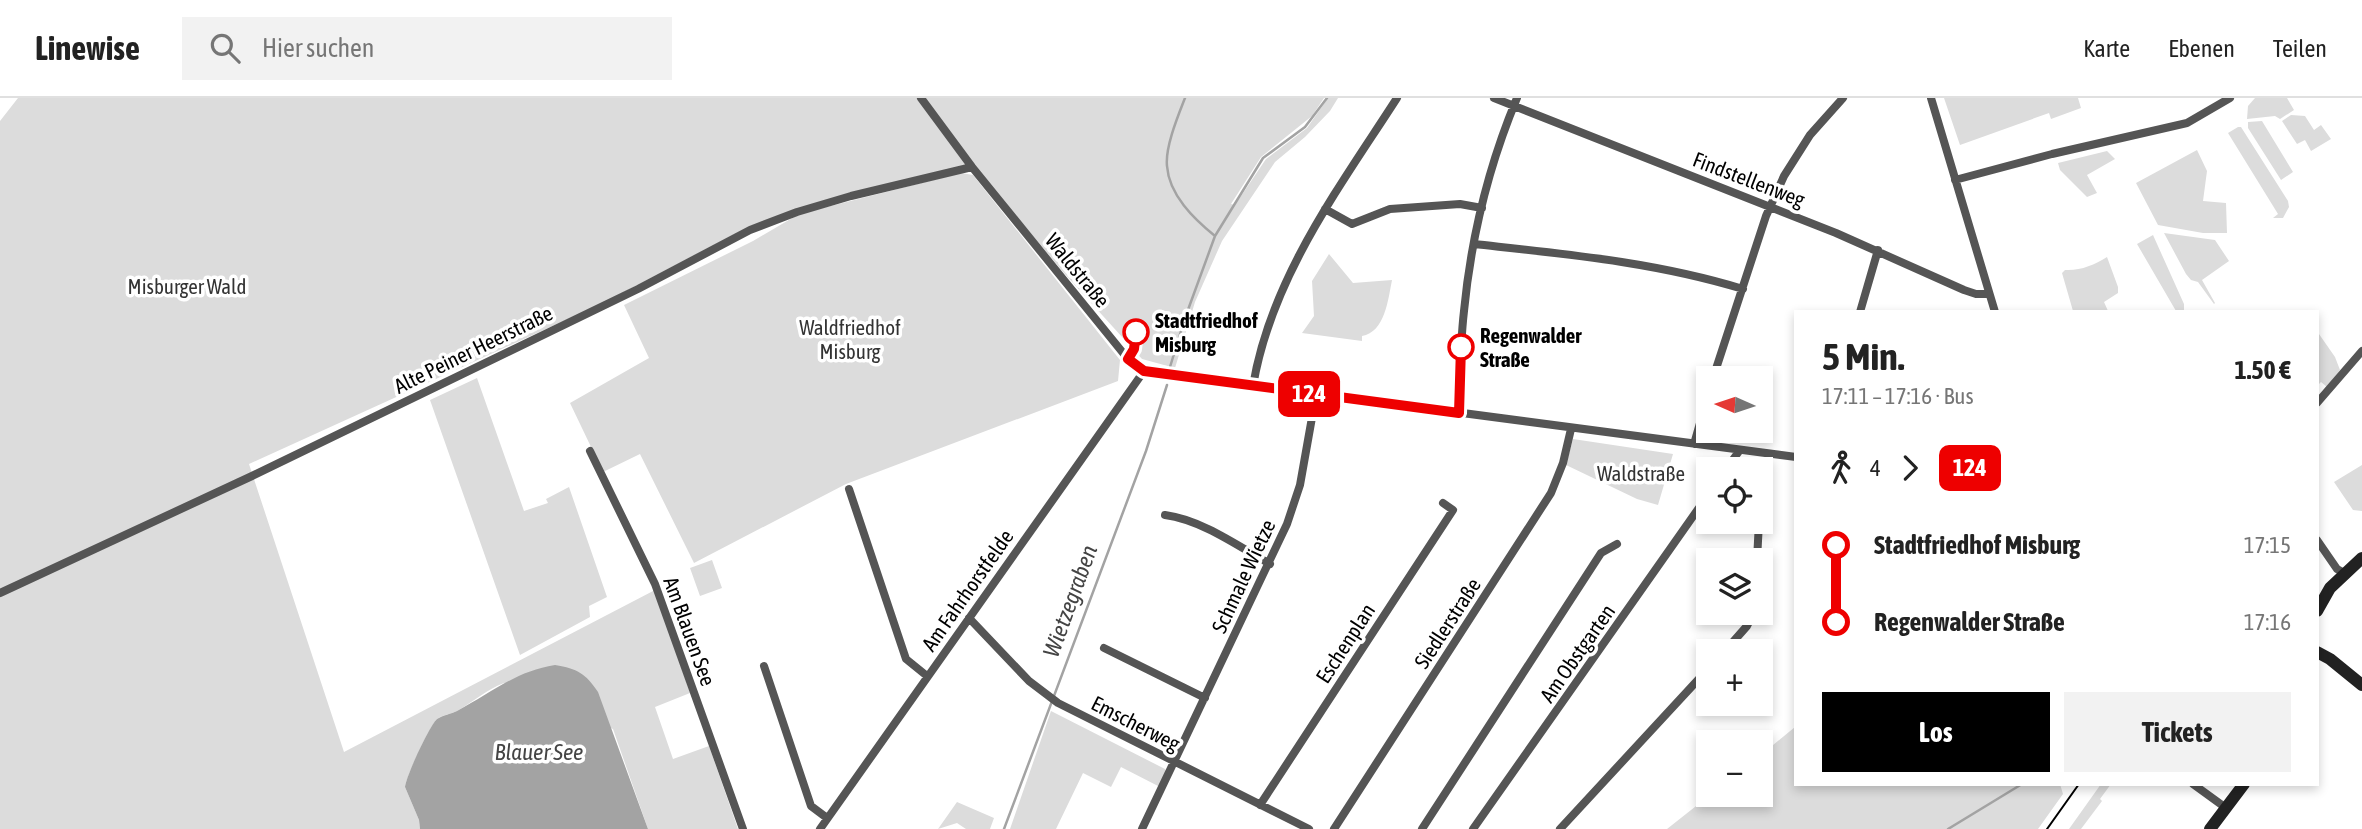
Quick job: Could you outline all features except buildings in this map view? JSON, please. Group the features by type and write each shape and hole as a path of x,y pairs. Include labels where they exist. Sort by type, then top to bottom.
{"main road":[{"path":"2319,607 2330,588 2362,558"},
{"path":"2319,653 2362,685"},
{"path":"2210,829 2242,786"}],"street":[{"name":"Waldstraße","path":"921,98 972,167 1128,359 1144,371"},
{"path":"1253,386 1265,338 1305,242 1397,98"},
{"name":"Findstellenweg","path":"1494,98 1516,102 1878,250 1964,290 1989,294"},
{"path":"1717,366 1770,206 1784,176 1816,128 1843,98"},
{"path":"1931,98 1993,310"},
{"path":"1955,180 2043,156 2186,123 2230,98"},
{"path":"1459,413 1464,311 1474,244 1482,208 1516,102"},
{"name":"Alte Peiner Heerstraße","path":"0,593 264,471 638,289 750,230 850,196 972,167"},
{"path":"1325,209 1352,224 1390,209 1460,204 1482,208"},
{"path":"1474,244 1636,262 1742,289"},
{"path":"1861,310 1878,250"},
{"path":"2319,401 2362,351"},
{"path":"1144,371 1794,457"},
{"name":"Am Fahrhorstfelde","path":"820,829 1144,371"},
{"name":"Schmale Wietze","path":"1143,829 1287,524 1300,485 1316,395"},
{"name":"Siedlerstraße","path":"1334,829 1551,493 1563,463 1571,429"},
{"path":"1694,444 1696,437"},
{"path":"1735,457 1740,450"},
{"name":"Am Blauen See","path":"590,451 655,584 743,829"},
{"path":"849,489 906,659 927,676"},
{"name":"Eschenplan","path":"1260,806 1453,510 1443,503"},
{"name":"Am Obstgarten","path":"1473,829 1696,512"},
{"path":"1165,516 1178,517 1199,526 1270,564"},
{"path":"2319,543 2337,569 2344,573"},
{"path":"1422,829 1601,553 1617,544"},
{"name":"Emscherweg","path":"969,618 1008,662 1045,695 1260,806 1290,825 1309,829"},
{"path":"1736,639 1748,625"},
{"path":"1104,649 1205,698"},
{"path":"764,666 811,806 827,818"},
{"path":"1560,829 1696,682"},
{"path":"2196,786 2226,808"}],"green space":[{"name":"Misburger Wald","path":"18,98 1324,98 1312,116 1261,157 1231,204 1235,205 1266,159 1307,128 1328,98 1338,98 1330,111 1305,137 1275,162 1222,241 1195,302 1175,368 1142,359 1064,273 972,163 750,226 601,304 249,464 344,752 655,590 690,693 655,707 673,759 709,746 738,829 648,829 613,729 504,683 457,711 437,719 429,731 405,787 420,829 0,829 0,121"},
{"path":"1944,98 2078,98 2081,108 2051,119 2049,113 1960,145"},
{"path":"2255,98 2287,98 2294,110 2280,119 2275,116 2247,119 2248,106"},
{"path":"2291,115 2305,116 2314,130 2321,125 2331,139 2311,151 2305,140 2297,144 2282,121"},
{"path":"2262,121 2293,172 2281,180 2248,128 2248,122"},
{"path":"2241,127 2288,201 2289,207 2283,218 2273,218 2278,214 2228,133"},
{"path":"2197,150 2207,171 2203,201 2226,203 2227,233 2203,233 2158,225 2136,183"},
{"path":"2107,151 2115,159 2087,175 2097,193 2087,197 2060,170 2058,163"},
{"name":"Waldfriedhof Misburg","path":"961,173 973,175 1120,360 1118,381 846,484 694,563 640,454 603,472 570,403 649,358 624,305 753,241 799,214"},
{"path":"2164,233 2215,240 2229,261 2202,280 2214,304 2198,282 2191,280 2186,274"},
{"path":"2153,235 2184,304 2184,310 2175,310 2137,244"},
{"path":"1329,254 1353,283 1392,280 1381,322 1370,333 1362,336 1362,341 1302,333 1314,316 1312,281"},
{"path":"2107,257 2118,293 2104,302 2108,310 2073,310 2062,273 2097,263"},
{"path":"2319,334 2335,357 2340,370 2327,387 2321,382 2319,384"},
{"path":"477,378 524,511 548,503 546,499 569,487 607,597 589,606 590,617 520,655 430,400"},
{"name":"Waldstraße","path":"1573,439 1673,454 1658,505 1637,499 1566,465"},
{"path":"2362,465 2362,511 2353,510 2334,482"},
{"path":"712,560 722,588 700,596 690,568"},
{"path":"1051,711 1165,769 1167,774 1160,787 1121,767 1111,787 1083,773 1056,829 1010,829"},
{"path":"1794,728 1794,786 2061,786 2063,794 2038,829 1667,829 1696,806 1773,807 1773,745"},
{"path":"2100,786 2110,786 2081,829 2069,829"},
{"path":"957,802 994,818 990,829 966,829 957,823 938,829"}],"water":[{"name":"Blauer See","path":"555,665 580,673 598,692 648,829 420,829 405,787 419,751 437,719 457,711 516,677"}],"waterway":[{"path":"1185,98 1168,150 1169,177 1184,206 1215,236"},
{"name":"Wietzegraben","path":"1170,367 1215,236 1263,158 1305,127 1327,98"},
{"name":"Wietzegraben","path":"1004,829 1146,451 1167,385"},
{"path":"1948,829 2019,786"}],"tram line":[{"path":"2047,829 2078,786"}],"bus line":[{"name":"124","path":"1136,332 1134,349 1128,359 1144,371 1459,413 1461,347"}],"place":[{"name":"Stadtfriedhof Misburg","path":"1136,332"},
{"name":"Regenwalder Straße","path":"1461,347"}]}
